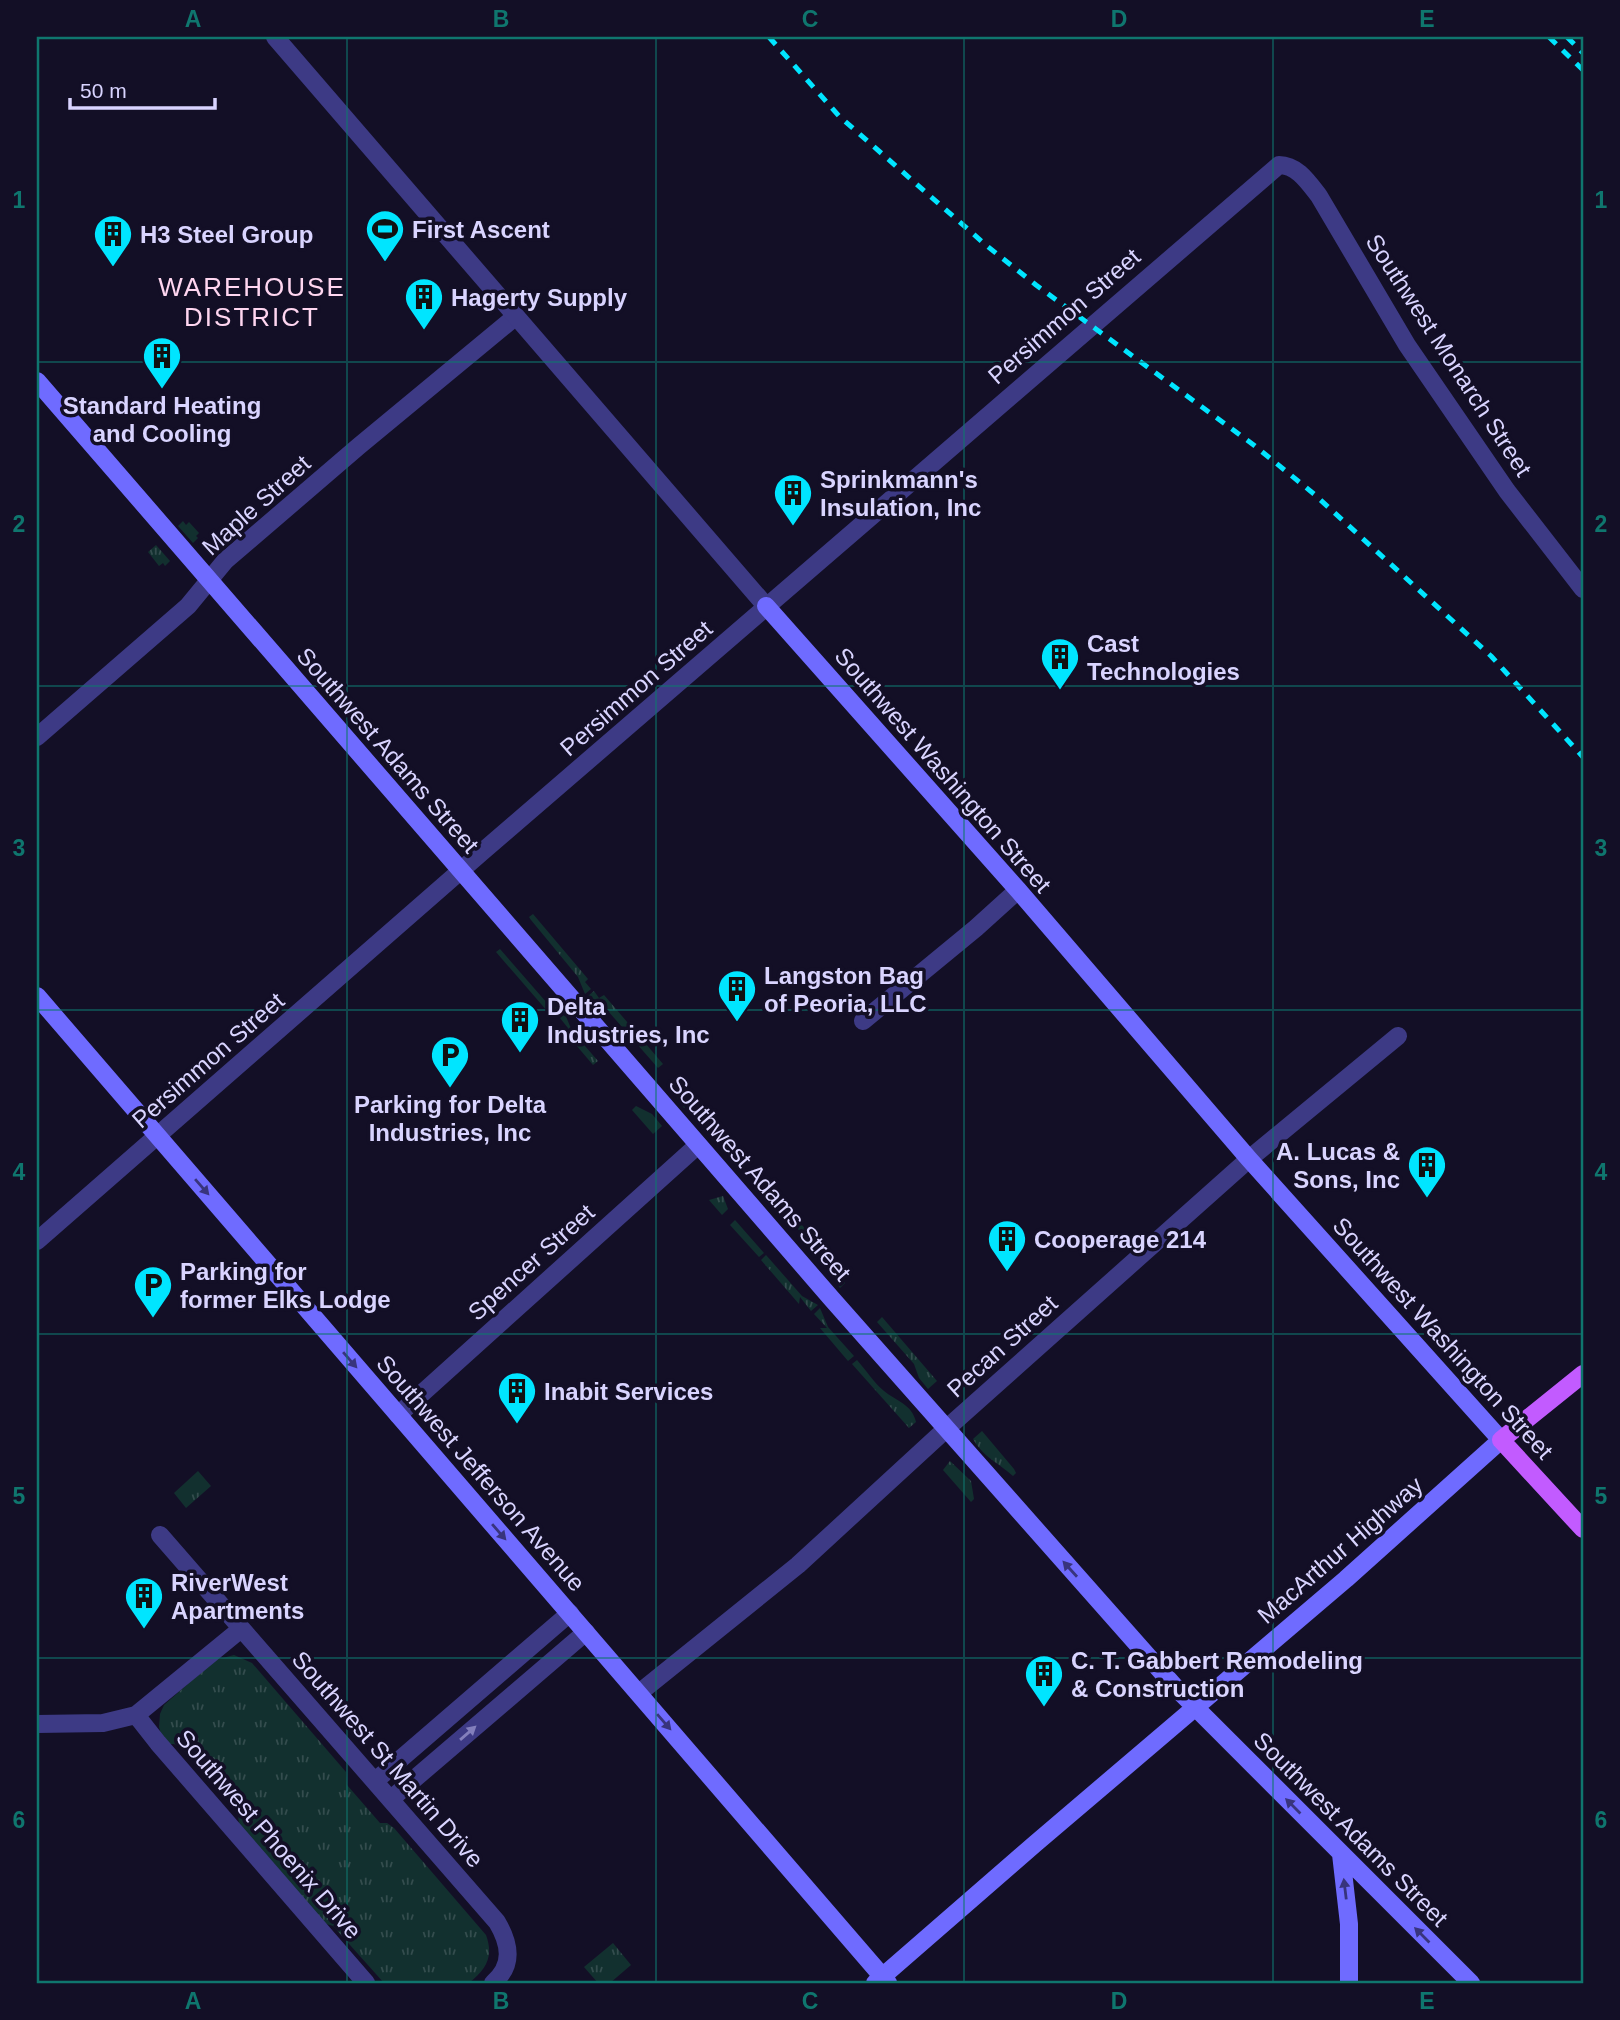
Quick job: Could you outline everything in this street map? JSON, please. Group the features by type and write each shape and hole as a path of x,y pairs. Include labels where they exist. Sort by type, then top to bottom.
{"main road":[{"name":"Southwest Adams Street","path":"37,381 698,1145 1194,1707 1471,1983"},
{"name":"Southwest Washington Street","path":"766,606 1018,890 1249,1159 1583,1529"},
{"name":"Southwest Jefferson Avenue","path":"37,996 639,1693 882,1981"},
{"name":"MacArthur Highway","path":"882,1981 1502,1440 1583,1374"},
{"path":"1341,1854 1349,1924 1349,1983"}],"street":[{"name":"Southwest Washington Street","path":"275,37 766,606"},
{"name":"Southwest Monarch Street","path":"1269,173 1279,165 1287,165 1301,174 1319,196 1408,345 1507,491 1583,589"},
{"name":"Persimmon Street","path":"37,1241 460,871 1269,173"},
{"name":"Maple Street","path":"37,737 188,606 225,561 514,317"},
{"path":"863,1021 1018,890"},
{"name":"Pecan Street","path":"639,1693 798,1566 946,1429 1249,1159 1398,1036"},
{"name":"Spencer Street","path":"398,1415 698,1145"},
{"name":"Southwest St Martin Drive","path":"160,1535 497,1922 508,1946 509,1961 503,1974 493,1983"},
{"path":"375,1781 570,1614"},
{"path":"37,1724 103,1723 136,1715 241,1629"},
{"path":"391,1799 586,1632"},
{"name":"Southwest Phoenix Drive","path":"136,1715 158,1744 366,1983"}],"green space":[{"path":"183,521 186,525 189,522 199,533 193,543 178,526"},
{"path":"156,545 170,561 165,566 163,563 159,566 148,552"},
{"path":"533,914 588,979 585,982 591,989 585,994 578,977 529,917"},
{"path":"500,949 547,1003 563,1011 557,1016 551,1010 548,1012 496,952"},
{"path":"594,991 599,998 604,995 663,1064 658,1068 601,1003 588,996"},
{"path":"565,1014 572,1031 598,1061 593,1065 565,1032 568,1028 560,1018"},
{"path":"677,1079 694,1099 684,1108 672,1084"},
{"path":"636,1106 652,1114 662,1126 653,1134 632,1110"},
{"path":"709,1117 726,1137 717,1145 699,1125"},
{"path":"760,1177 808,1232 804,1236 770,1197 758,1192 751,1185"},
{"path":"723,1196 728,1209 722,1215 709,1200"},
{"path":"735,1220 764,1253 759,1257 730,1225"},
{"path":"766,1255 802,1296 818,1305 811,1311 800,1297 799,1304 761,1260"},
{"path":"834,1261 846,1275 842,1279 845,1283 840,1288 828,1265"},
{"path":"820,1308 828,1327 854,1356 848,1361 820,1328 827,1328 814,1314"},
{"path":"882,1317 937,1381 928,1389 919,1378 914,1364 877,1322"},
{"path":"857,1360 880,1388 911,1411 916,1422 909,1428 852,1364"},
{"path":"982,1431 1014,1469 1016,1473 1013,1476 977,1446 973,1439"},
{"path":"950,1461 971,1481 974,1499 971,1502 943,1470"},
{"path":"198,1471 211,1486 186,1508 174,1493"},
{"path":"234,1655 252,1663 346,1772 347,1785 380,1823 387,1823 394,1828 486,1935 489,1950 487,1962 469,1983 384,1983 333,1926 323,1923 239,1825 238,1813 183,1750 174,1744 168,1744 159,1727 164,1705 215,1660"},
{"path":"613,1943 631,1965 610,1983 598,1983 584,1967"}],"railway":[{"path":"769,37 839,116 987,246 1255,446 1314,494 1491,656 1583,757"},
{"path":"1549,37 1583,70"},
{"path":"1567,37 1583,53"}],"place":[{"name":"First Ascent","path":"385,263"},
{"name":"H3 Steel Group","path":"113,268"},
{"name":"Hagerty Supply","path":"424,331"},
{"name":"Standard Heating and Cooling","path":"162,390"},
{"name":"Sprinkmann's Insulation, Inc","path":"793,527"},
{"name":"Cast Technologies","path":"1060,691"},
{"name":"Langston Bag of Peoria, LLC","path":"737,1023"},
{"name":"Delta Industries, Inc","path":"520,1054"},
{"name":"Parking for Delta Industries, Inc","path":"450,1089"},
{"name":"A. Lucas & Sons, Inc","path":"1427,1199"},
{"name":"Cooperage 214","path":"1007,1273"},
{"name":"Parking for former Elks Lodge","path":"153,1319"},
{"name":"Inabit Services","path":"517,1425"},
{"name":"RiverWest Apartments","path":"144,1630"},
{"name":"C. T. Gabbert Remodeling & Construction","path":"1044,1708"}],"district":[{"name":"WAREHOUSE DISTRICT","path":"252,302"}]}
